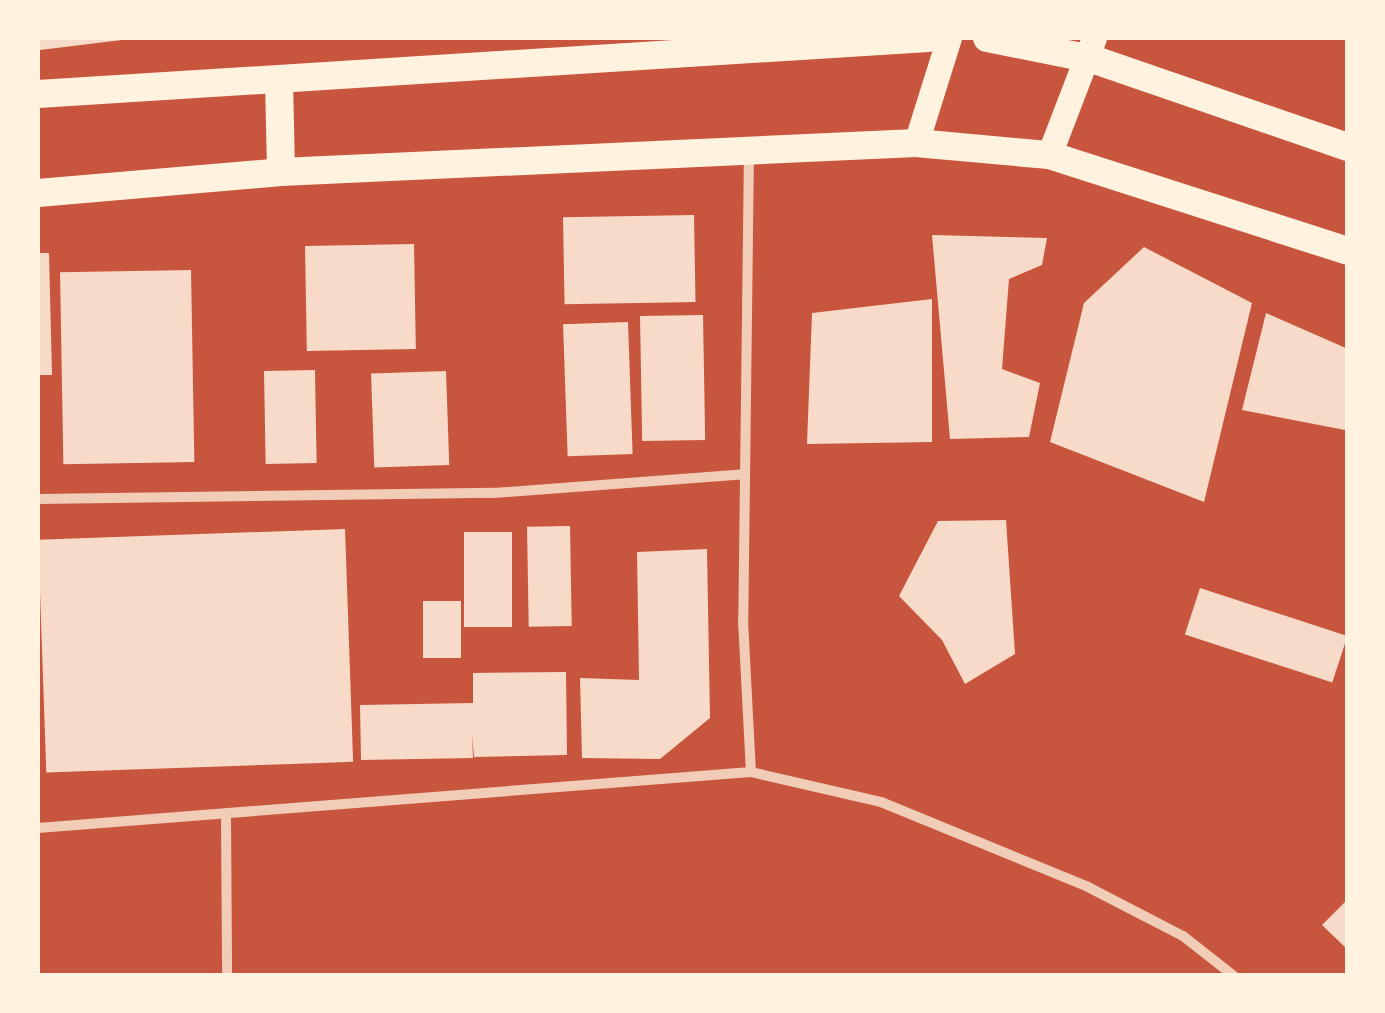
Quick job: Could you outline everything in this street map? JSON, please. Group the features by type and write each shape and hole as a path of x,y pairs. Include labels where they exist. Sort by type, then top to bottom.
{"highway":[{"path":"38,94 928,38"},
{"path":"987,38 1093,48 1348,147"},
{"path":"279,81 281,172"},
{"path":"38,193 281,172 916,143 1049,156 1348,251"}],"main road":[{"path":"916,143 949,38"},
{"path":"1049,156 1093,48"}],"street":[{"path":"749,150 744,474 751,772"},
{"path":"38,499 494,492 744,474"},
{"path":"38,828 751,772 882,802 1088,887 1183,936 1234,976"},
{"path":"226,816 227,976"}],"building":[{"path":"39,38 122,38 122,40 40,50"},
{"path":"694,215 696,302 565,304 563,217"},
{"path":"932,235 1047,238 1042,265 1009,279 1002,369 1040,383 1029,437 950,439"},
{"path":"414,244 416,349 307,351 305,246"},
{"path":"1144,247 1252,303 1204,502 1050,442 1084,303"},
{"path":"38,253 49,253 52,375 38,375"},
{"path":"191,270 194,462 63,464 60,272"},
{"path":"932,299 932,442 807,444 812,313"},
{"path":"1266,313 1348,349 1345,430 1242,410"},
{"path":"703,315 705,440 642,441 640,316"},
{"path":"628,322 633,454 568,456 563,324"},
{"path":"315,370 317,463 266,464 264,371"},
{"path":"446,371 449,465 374,468 371,374"},
{"path":"1006,520 1015,654 965,684 942,640 899,596 938,521"},
{"path":"570,526 572,626 529,627 527,527"},
{"path":"345,529 353,762 46,773 38,540"},
{"path":"464,532 512,532 512,627 464,627"},
{"path":"707,549 710,718 660,759 582,758 580,678 639,680 637,552"},
{"path":"1200,588 1347,636 1332,682 1185,635"},
{"path":"423,601 461,601 461,658 423,658"},
{"path":"566,672 567,755 474,757 472,734 473,758 361,760 360,705 473,703 473,673"},
{"path":"1348,899 1348,950 1322,925"}]}
